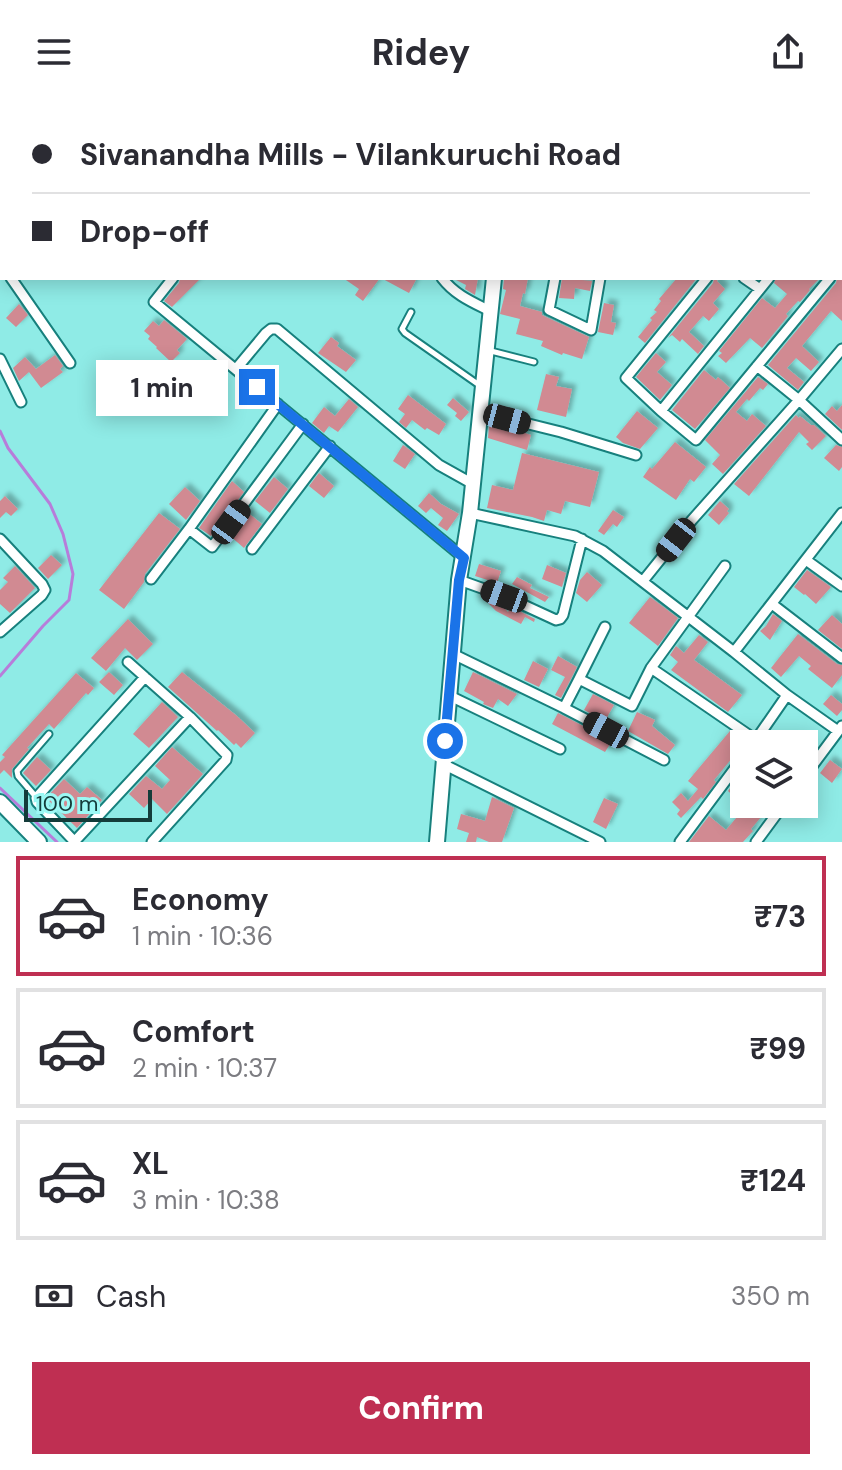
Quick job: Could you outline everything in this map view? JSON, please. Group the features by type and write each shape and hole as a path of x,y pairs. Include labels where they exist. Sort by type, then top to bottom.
{"main road":[{"path":"437,842 459,580 470,513 494,280"},
{"path":"0,802 39,842"}],"street":[{"path":"12,280 70,363"},
{"path":"171,280 154,302 464,558"},
{"path":"443,280 461,297 490,311"},
{"path":"555,280 549,310 591,330 600,280"},
{"path":"705,280 626,378 696,440 828,280"},
{"path":"747,280 760,289"},
{"path":"661,411 767,280"},
{"path":"236,369 266,333 277,329 439,465 473,484"},
{"path":"643,581 692,520 842,349"},
{"path":"0,359 21,402"},
{"path":"757,366 842,440"},
{"path":"151,579 278,404"},
{"path":"480,412 636,455"},
{"path":"189,529 212,547 303,424"},
{"path":"252,549 330,446"},
{"path":"470,513 575,536 603,551 787,695 840,728 818,758"},
{"path":"734,652 842,513"},
{"path":"0,539 45,590 0,632"},
{"path":"459,580 560,619 582,539"},
{"path":"806,560 842,586"},
{"path":"579,679 632,706 651,668 725,566"},
{"path":"772,604 842,658"},
{"path":"564,708 605,627"},
{"path":"453,654 664,760"},
{"path":"128,662 227,755 226,760 152,842"},
{"path":"651,668 737,730"},
{"path":"145,677 36,798 75,842 190,717"},
{"path":"762,730 787,695"},
{"path":"450,696 560,749"},
{"path":"443,764 600,842"},
{"path":"680,842 730,775"},
{"path":"756,842 774,818"}],"lane":[{"path":"411,312 403,324 405,333 483,388"},
{"path":"486,350 534,362"},
{"path":"36,798 17,771 49,734"}],"building":[{"path":"180,280 199,280 172,307 164,301"},
{"path":"346,280 379,280 363,301 355,295 359,289"},
{"path":"385,280 416,280 409,293"},
{"path":"456,280 478,280 475,295 465,289 466,285"},
{"path":"504,280 528,280 520,306 542,312 542,315 589,337 582,359 562,355 541,346 543,341 516,334 520,319 500,314 506,290 503,289"},
{"path":"562,280 592,281 590,291 575,288 574,299 559,298"},
{"path":"675,280 695,280 645,343 638,337 657,312 654,310 661,301 659,299"},
{"path":"718,280 725,289 713,303 719,309 709,321 703,316 689,332 704,346 698,354 682,339 680,342 672,335 668,338"},
{"path":"775,280 818,280 786,314 788,316 762,348 750,338 726,363 718,356 722,353 719,351 762,298 775,308 787,294 774,283"},
{"path":"837,280 842,280 842,321 831,311 802,346 819,362 811,371 796,358 787,368 804,382 798,390 768,365"},
{"path":"604,303 614,305 611,322 616,323 613,335 598,332"},
{"path":"19,304 28,315 16,327 6,318"},
{"path":"164,320 187,339 171,362 144,331 153,321 159,326"},
{"path":"331,337 339,343 337,346 356,360 346,372 318,353"},
{"path":"656,353 666,362 657,372 672,385 660,400 636,377"},
{"path":"55,355 63,366 60,369 63,372 41,388 29,372 19,381 13,368 25,357 36,369"},
{"path":"704,370 730,388 695,429 672,410"},
{"path":"546,374 559,377 556,386 572,389 566,417 537,410"},
{"path":"758,377 768,384 749,401 747,399 736,412 747,421 752,414 766,426 723,474 712,464 720,455 705,440"},
{"path":"408,395 446,424 439,435 427,428 425,430 412,420 406,428 399,422 405,414 398,409"},
{"path":"453,398 469,412 461,421 447,405"},
{"path":"349,399 358,407 338,432 329,426 324,433 312,423 324,407 335,416"},
{"path":"842,405 842,430 825,414 832,406 837,411"},
{"path":"637,411 658,428 640,449 616,437"},
{"path":"796,415 826,436 812,450 799,432 749,496 734,484"},
{"path":"495,423 531,435 527,450 488,438 489,425 494,427"},
{"path":"675,442 706,467 694,482 690,479 676,500 643,477"},
{"path":"403,445 415,454 405,469 393,461"},
{"path":"836,445 842,447 842,467 839,471 824,458"},
{"path":"522,453 599,472 590,507 565,501 561,514 547,510 544,521 487,508 492,485 513,490"},
{"path":"319,473 334,486 324,498 309,486"},
{"path":"274,477 288,489 270,513 255,501"},
{"path":"232,481 244,492 211,536 199,528"},
{"path":"185,487 200,501 186,520 169,504"},
{"path":"429,493 459,514 447,531 438,525 443,518 431,508 426,513 418,506"},
{"path":"5,496 18,509 11,516 6,512 0,518 0,501"},
{"path":"720,501 729,513 719,525 708,515"},
{"path":"613,510 624,517 617,527 613,524 604,535 598,531"},
{"path":"247,512 262,524 244,548 230,536"},
{"path":"159,513 180,529 145,574 144,582 124,609 99,590"},
{"path":"51,555 62,565 48,579 38,568"},
{"path":"479,564 501,571 497,583 475,576"},
{"path":"547,565 566,573 562,587 542,579"},
{"path":"15,566 35,588 10,613 0,604 0,590 8,582 3,578"},
{"path":"807,570 831,587 816,604 794,587"},
{"path":"587,572 602,585 587,602 576,593 580,580"},
{"path":"517,577 532,585 530,588 549,597 545,602 512,584"},
{"path":"650,597 678,618 658,646 629,623"},
{"path":"491,599 499,602 508,612 511,607 535,619 534,622 525,617 521,624 496,611 488,603"},
{"path":"773,614 782,621 770,640 760,631"},
{"path":"832,615 842,624 842,649 818,630"},
{"path":"128,619 153,644 137,660 125,648 106,671 91,658"},
{"path":"798,634 842,665 842,675 832,688 808,669 811,666 799,656 781,677 771,668"},
{"path":"699,635 708,642 694,660 742,695 728,712 671,670 678,662 670,655 676,646 684,653"},
{"path":"558,656 577,667 561,698 555,695 565,677 551,670"},
{"path":"533,661 548,669 539,687 524,680"},
{"path":"109,672 123,685 114,695 99,682"},
{"path":"182,672 255,733 241,748 168,687"},
{"path":"473,672 517,694 508,706 498,699 493,708 483,704 464,691"},
{"path":"76,673 94,688 54,729 49,724 27,748 12,769 12,778 4,770 0,774 0,762 5,757 2,755"},
{"path":"593,694 614,705 605,721 584,710"},
{"path":"831,695 842,704 837,716 823,704"},
{"path":"162,702 178,717 149,748 133,734"},
{"path":"637,712 655,720 652,726 675,745 668,754 628,731"},
{"path":"558,713 612,741 605,752 552,724"},
{"path":"730,731 730,761 703,799 701,797 681,818 677,814 680,810 672,802 681,793 688,801 698,789 688,781"},
{"path":"172,747 203,774 167,814 152,799 144,808 129,794 146,776 162,789 170,780 155,766"},
{"path":"37,757 51,770 36,786 23,773"},
{"path":"830,760 842,769 832,783 820,773"},
{"path":"64,779 80,794 87,787 102,800 77,828 46,798"},
{"path":"492,797 514,808 502,842 489,842 477,837 476,842 466,842 469,833 457,829 461,814 485,821"},
{"path":"604,798 618,804 606,829 593,822"},
{"path":"709,816 726,830 736,818 760,818 743,842 689,842"}],"waterway":[{"path":"0,431 8,448 50,504 63,534 73,574 69,600 0,676"},
{"path":"0,788 57,842"}],"route":[{"path":"257,387 464,558 459,580 445,741"}]}
